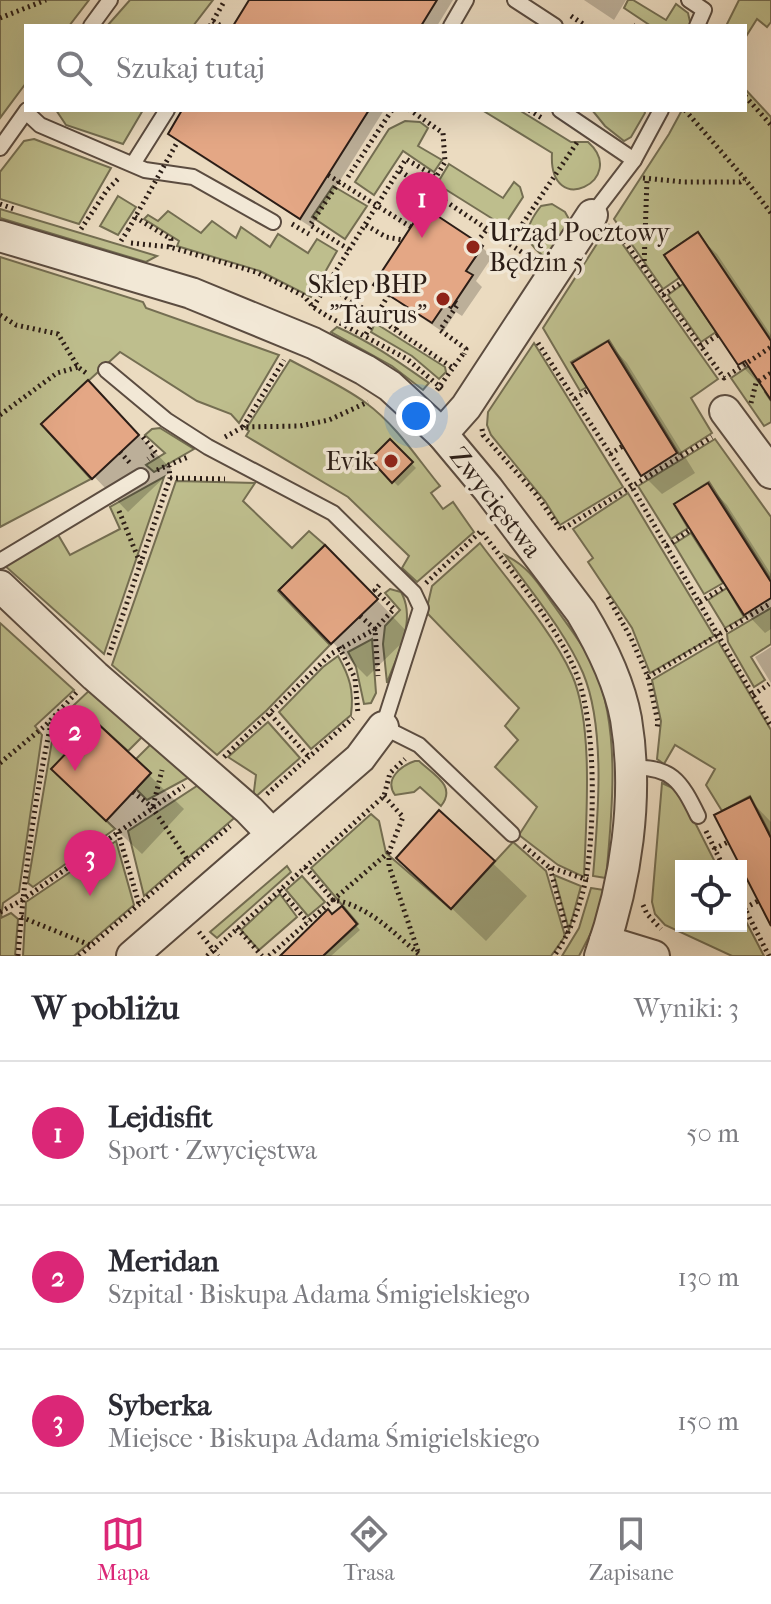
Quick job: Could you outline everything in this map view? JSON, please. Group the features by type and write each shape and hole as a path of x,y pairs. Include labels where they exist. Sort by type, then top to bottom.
{"street":[{"path":"442,434 466,407 600,217"},
{"name":"Zwycięstwa","path":"0,236 191,293 313,343 390,386 442,434 488,489 596,636 608,661 623,710 629,768 629,836 621,884 603,948"},
{"path":"729,420 771,473"},
{"path":"0,586 95,676 249,810 272,834"},
{"path":"132,956 360,758 371,720"},
{"path":"603,948 654,956"}],"lane":[{"path":"92,24 110,0"},
{"path":"452,24 466,0"},
{"path":"515,0 552,24"},
{"path":"689,0 704,10 698,24"},
{"path":"0,148 25,112"},
{"path":"27,112 40,125 145,170 193,177 273,222"},
{"path":"133,164 166,112"},
{"path":"563,112 634,160"},
{"path":"600,217 660,112"},
{"path":"106,370 166,420 208,447 333,513 414,593 421,608 371,720 419,745 512,834"},
{"path":"0,561 141,476"},
{"path":"629,768 651,767 682,784 698,816"}],"path":[{"path":"0,18 46,0"},
{"path":"212,24 225,0"},
{"path":"747,98 771,125"},
{"path":"348,177 391,112"},
{"path":"313,307 406,159 436,177 445,162 443,133 413,112"},
{"path":"687,112 769,209"},
{"path":"509,244 587,128"},
{"path":"121,241 178,141"},
{"path":"400,171 534,261"},
{"path":"328,175 411,227"},
{"path":"637,177 684,182 740,182 745,179"},
{"path":"643,268 647,179"},
{"path":"339,182 310,225 350,250"},
{"path":"81,229 107,190"},
{"path":"431,212 440,197"},
{"path":"135,217 171,239 170,247"},
{"path":"600,217 643,268 724,378 771,347"},
{"path":"366,225 386,237 403,240"},
{"path":"477,242 487,229"},
{"path":"663,295 682,282"},
{"path":"327,285 453,368"},
{"path":"366,334 388,295"},
{"path":"447,376 466,349 440,330 458,304 455,302"},
{"path":"396,329 409,308"},
{"path":"0,315 16,325 58,334 78,367 89,375 106,370"},
{"path":"533,335 632,487 771,726"},
{"path":"701,346 718,335"},
{"path":"287,354 243,427 300,426 329,420 371,400"},
{"path":"0,415 57,373 78,367"},
{"path":"561,530 632,487 729,420 756,383 771,373"},
{"path":"575,399 589,390"},
{"path":"143,437 155,450"},
{"path":"610,454 623,446"},
{"path":"0,763 53,718 107,661 170,478 169,466 199,452"},
{"path":"170,478 265,479"},
{"path":"112,496 141,566"},
{"path":"667,546 690,530"},
{"path":"429,581 481,531 531,599 578,677 591,751 591,835 586,880 568,935 554,956"},
{"path":"700,602 726,586"},
{"path":"206,773 339,647 375,629 394,609 379,594"},
{"path":"648,677 771,603"},
{"path":"360,616 375,629 379,690"},
{"path":"339,647 371,720"},
{"path":"753,695 769,684"},
{"path":"270,714 309,757"},
{"path":"18,956 22,900 41,773 53,718"},
{"path":"207,956 384,796 390,773 419,745"},
{"path":"133,792 152,807 189,862"},
{"path":"0,912 22,900 174,792"},
{"path":"384,796 403,817 389,852 389,866 420,956"},
{"path":"698,816 720,860"},
{"path":"118,832 139,904"},
{"path":"512,834 549,867 586,880"},
{"path":"714,849 728,842"},
{"path":"269,956 389,852"},
{"path":"305,867 333,900 351,902 420,956"},
{"path":"549,867 568,935"},
{"path":"280,890 308,922"},
{"path":"747,903 758,901"},
{"path":"747,912 769,956"},
{"path":"21,917 90,945"},
{"path":"237,928 262,956"},
{"path":"213,950 218,956"}],"green space":[{"path":"0,0 89,0 71,24 24,24 24,86 0,118"},
{"path":"130,0 213,0 195,24 109,24"},
{"path":"628,0 633,0 666,20 676,4 688,13 691,24 648,24 624,8"},
{"path":"739,0 771,0 771,22 767,27 757,19 747,35 747,24 727,24"},
{"path":"747,91 771,117 771,340 698,232 664,255 679,278 663,289 614,219 681,112 747,112"},
{"path":"57,112 142,112 123,144 66,125"},
{"path":"485,112 522,112 571,142 588,142 598,156 600,169 594,180 584,187 573,189 562,185 554,174 552,153"},
{"path":"594,112 645,112 631,137 624,141"},
{"path":"405,121 420,122 428,128 418,146 442,160 434,172 403,151 374,195 355,182 389,129"},
{"path":"34,139 111,168 79,224 0,199 0,172 24,141"},
{"path":"449,164 503,198 514,182 520,187 523,197 504,226 437,184"},
{"path":"333,186 367,206 345,239 312,217"},
{"path":"118,196 136,207 118,235 100,226"},
{"path":"552,204 565,212 570,221 547,259 529,240 528,228 541,206"},
{"path":"0,209 157,256 146,262 0,218"},
{"path":"168,211 201,233 212,221 236,238 241,227 270,247 278,234 308,253 317,239 337,251 311,297 260,271 177,246 179,241 144,219 148,215 158,221"},
{"path":"609,225 718,379 691,398 712,433 679,454 609,340 571,362 587,387 580,391 543,328"},
{"path":"0,257 143,302 146,308 279,355 239,423 231,414 197,401 120,352 41,424 91,479 0,527"},
{"path":"683,284 716,332 701,342 668,295"},
{"path":"375,323 445,367 446,372 439,379 412,356 371,332"},
{"path":"337,327 396,360 429,383 423,390 392,366 331,332"},
{"path":"534,343 623,487 560,525 545,501 491,435 487,425 488,412"},
{"path":"771,351 771,388 765,392 771,401 771,422 764,426 731,378"},
{"path":"290,360 348,391 377,412 440,486 431,493 443,509 453,502 474,532 417,582 402,568 409,556 348,497 246,436 249,431 246,429"},
{"path":"160,428 194,449 154,472 146,465 165,453 145,435 152,429"},
{"path":"715,439 771,517 771,580 709,482 674,504 688,528 671,539 638,486"},
{"path":"164,477 104,654 4,565 57,533 70,555 120,529 110,507"},
{"path":"176,481 255,483 243,501 292,548 309,531 325,545 278,591 330,645 267,710 217,755 112,665"},
{"path":"628,493 714,636 650,673 632,628 588,562 593,558 573,529"},
{"path":"691,533 723,583 704,594 674,544"},
{"path":"480,543 554,642 572,675 579,696 587,774 584,877 558,865 519,835 537,807 495,767 518,740 505,726 519,708 426,612 432,586"},
{"path":"505,555 528,571 544,591 586,653 603,693 609,719 612,772 606,878 593,876 598,746 590,695 567,642"},
{"path":"727,588 744,617 725,628 708,600"},
{"path":"390,589 401,592 407,614 404,638 387,683 383,644 385,626 400,610 385,593"},
{"path":"771,608 771,644 751,657 765,680 754,687 728,642 727,634"},
{"path":"0,623 74,690 35,726 42,735 19,892 3,903 1,918 11,913 18,919 15,956 0,956"},
{"path":"372,639 376,693 371,703 364,704 356,667 348,652"},
{"path":"718,641 771,730 771,836 750,796 722,811 706,785 715,769 675,745 664,764 657,759 661,721 652,680"},
{"path":"338,656 350,684 351,715 311,749 279,712"},
{"path":"95,685 148,731 128,751 96,722 52,769 115,829 33,887 28,883 55,723"},
{"path":"268,722 300,758 253,799 256,775 228,757"},
{"path":"155,740 195,774 147,800 136,789 151,773 136,759"},
{"path":"415,761 442,781 446,792 441,806 420,787 414,792 395,795 391,784 395,774"},
{"path":"203,782 240,813 144,896 128,831"},
{"path":"662,783 679,791 714,860 675,860 675,930 665,925 655,914 652,902"},
{"path":"371,814 379,821 386,853 451,909 513,842 546,871 565,936 551,956 323,956 358,924 311,868"},
{"path":"116,841 134,905 74,956 23,956 26,902"},
{"path":"287,866 291,872 217,938 210,932"},
{"path":"554,875 581,886 569,930"},
{"path":"302,876 325,902 308,916 286,890"},
{"path":"591,888 604,890 593,929 579,956 562,956 579,928"},
{"path":"280,894 297,917 259,950 241,930"},
{"path":"747,923 764,956 732,956 680,932 747,932"}],"building":[{"path":"249,0 437,0 422,24 234,24"},
{"path":"181,112 368,112 300,219 168,134"},
{"path":"424,207 483,246 466,271 473,275 451,308 445,304 432,323 373,285"},
{"path":"698,232 771,341 771,400 745,361 738,365 664,255"},
{"path":"608,341 677,453 641,476 572,363"},
{"path":"88,380 139,435 92,479 41,424"},
{"name":"Evik","path":"390,439 413,462 392,483 370,459"},
{"path":"708,483 771,582 771,598 744,615 674,504"},
{"path":"325,545 378,599 331,644 279,590"},
{"path":"96,722 151,773 106,821 51,769"},
{"path":"750,797 771,838 771,926 747,879 747,860 737,860 714,815"},
{"path":"439,810 495,861 451,909 396,858"},
{"path":"342,906 357,924 323,956 280,956 328,909 332,914"}],"place":[{"name":"Lejdisfit","path":"422,238"},
{"name":"Urząd Pocztowy Będzin 5","path":"473,247"},
{"name":"Sklep BHP \"Taurus\"","path":"443,299"},
{"name":"Evik","path":"391,461"},
{"name":"Meridan","path":"75,771"},
{"name":"Syberka","path":"90,896"}]}
